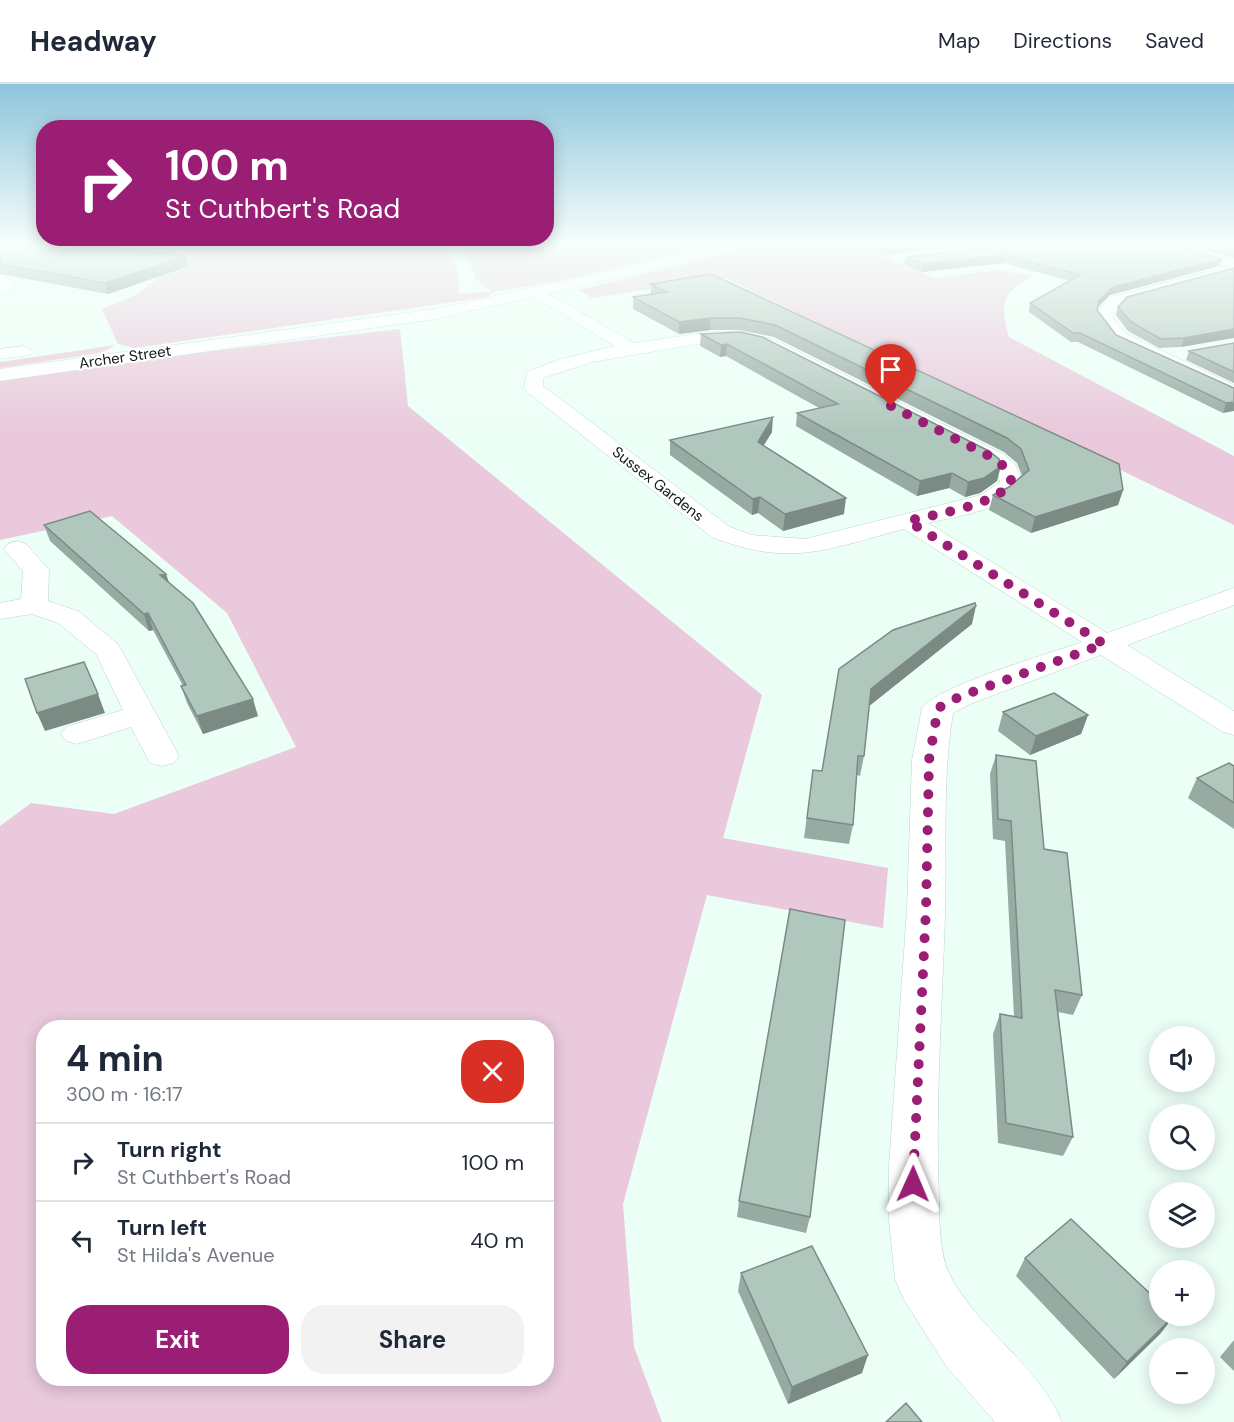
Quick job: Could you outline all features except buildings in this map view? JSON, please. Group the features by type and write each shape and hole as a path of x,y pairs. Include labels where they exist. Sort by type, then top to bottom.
{"street":[{"name":"Archer Street","path":"0,375 402,320 465,307"},
{"path":"562,307 634,350 710,337 739,337 767,343 995,459 1007,469 1012,483 1002,493 989,500 908,521"},
{"path":"1108,307 1104,315 1106,325 1121,338 1234,392"},
{"name":"Sussex Gardens","path":"634,350 550,366 534,376 534,388 720,532 747,542 779,547 806,547 908,521"},
{"path":"0,354 24,351"},
{"path":"1158,357 1190,352"},
{"path":"908,521 1234,725"},
{"path":"17,549 36,570 34,605"},
{"path":"1033,1422 966,1346 922,1279 914,1221 913,1166 926,909 929,760 938,708 959,697 1234,596"},
{"path":"0,611 34,605 68,617 108,650 162,756"},
{"path":"77,734 141,714"}],"shaded area":[{"path":"416,307 134,348 118,344 102,309"},
{"path":"786,307 1004,307 1009,337 1234,456 1234,525"},
{"path":"400,329 408,406 762,695 723,838 888,868 883,928 707,895 623,1204 634,1347 662,1422 0,1422 0,826 31,803 114,814 296,747 227,613 112,516 0,540 0,381 188,354"},
{"path":"116,345 100,353 0,368 0,362"}],"route":[{"path":"891,406 995,459 1007,469 1012,483 1002,493 989,500 908,521 1104,644 959,697 938,708 929,760 926,909 913,1184"}]}
